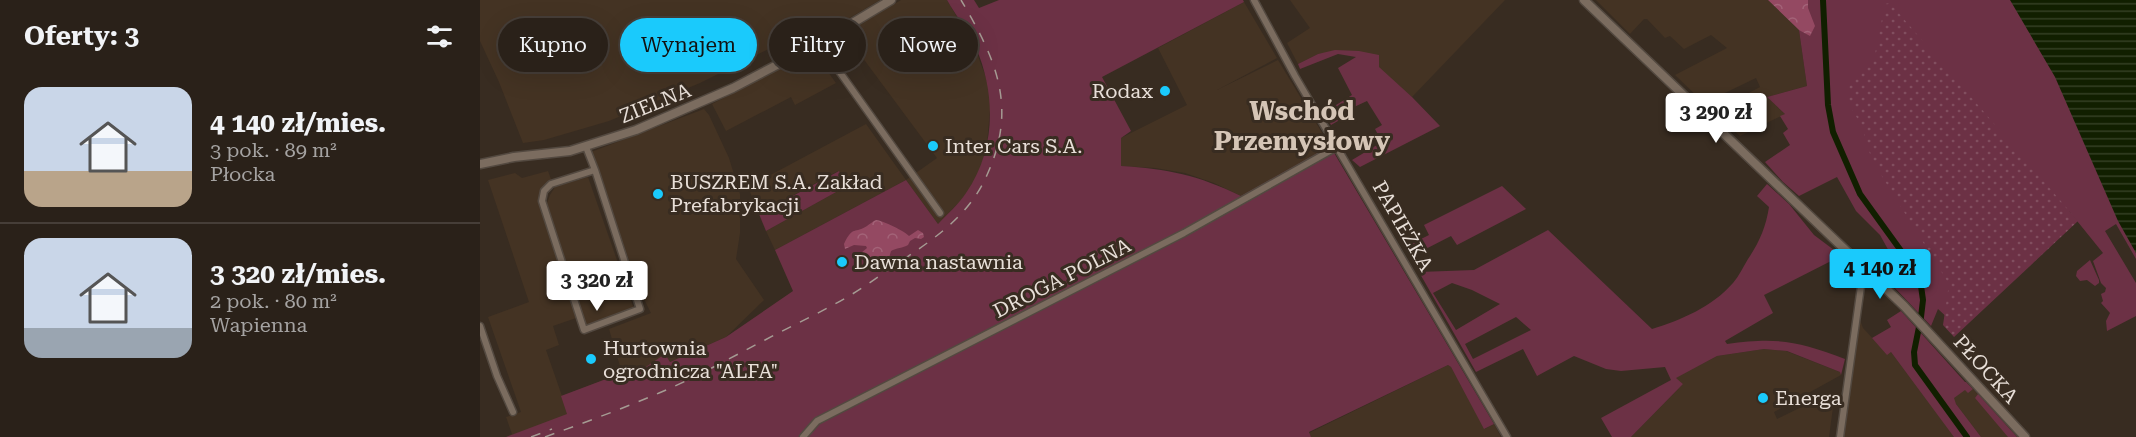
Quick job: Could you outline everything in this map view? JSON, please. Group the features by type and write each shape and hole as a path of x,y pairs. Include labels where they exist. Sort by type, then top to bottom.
{"street":[{"name":"ZIELNA","path":"861,18 891,0"},
{"name":"PAPIEŻKA","path":"1254,0 1285,60 1507,437"},
{"name":"PŁOCKA","path":"1584,0 1912,314 2025,437"},
{"name":"ZIELNA","path":"480,164 586,147 636,130 707,100 769,68"},
{"path":"840,72 940,213"},
{"path":"586,147 595,170 640,309 584,330 542,201 544,191 551,184 595,170"},
{"name":"DROGA POLNA","path":"802,437 817,421 1173,239 1337,147"},
{"path":"1840,437 1862,279 1866,269"},
{"path":"480,326 496,376 513,412"}],"shaded area":[{"path":"480,0 880,0 849,18 835,16 831,18 769,18 769,49 757,55 757,18 620,18 620,72 722,72 609,121 544,140 523,143 480,41"},
{"path":"901,0 947,0 958,18 878,18 878,72 978,72 978,56 988,83 991,99 987,144 982,163 964,197 938,224 906,180 937,158 866,62 866,21"},
{"path":"947,0 974,0 979,8 999,0 1243,0 1244,2 1102,77 1131,131 1121,138 1121,166 1182,174 1241,196 1330,146 1494,424 1484,429 1448,365 1309,432 1311,437 506,437 567,414 561,396 622,373 625,381 665,354 670,362 726,337 793,291 775,250 906,180 938,224 963,197 976,176 988,140 990,122 987,84 978,53 978,18 958,18"},
{"path":"1290,0 1505,0 1412,97 1359,51 1318,54 1298,64 1287,43 1310,28"},
{"path":"1596,0 1768,0 1799,30 1807,86 1767,97 1785,114 1740,136 1713,112 1760,87 1756,78 1704,103 1675,75 1727,48 1711,35 1684,49 1670,36 1665,38 1647,19 1644,19 1630,34"},
{"path":"1805,0 2136,0 2136,259 2116,224 2105,231 2136,283 2136,316 2107,331 2106,321 2110,313 2101,303 2103,301 2101,294 2106,288 2101,283 2093,261 2103,253 2069,211 1951,321 1938,309 1931,326 1875,267 1890,253 1880,235 1856,211 1837,177 1799,196 1765,162 1790,145 1783,133 1788,129 1780,116 1785,114 1767,97 1807,86 1799,30"},
{"path":"2010,0 2136,0 2136,253 2118,221 2055,77"},
{"path":"1244,2 1277,58 1217,90 1278,60 1330,146 1241,196 1185,173 1121,166 1121,138 1187,105 1158,48"},
{"path":"1890,3 2078,221 1954,337 1943,325 1949,284 1873,162 1863,128 1847,97 1847,89 1874,59 1885,4"},
{"path":"1335,50 1379,55 1379,67 1440,126 1360,167 1352,160 1382,142 1375,129 1382,125 1367,101 1341,113 1343,118 1331,125 1325,112 1352,95 1338,68 1356,57 1338,54 1300,69 1298,64 1318,54"},
{"path":"773,72 828,72 836,83 795,105 791,97 726,131 712,104"},
{"path":"704,109 729,158 740,194 740,233 736,259 764,300 726,337 670,362 665,355 628,379 717,377 506,437 512,434 506,417 521,412 488,317 529,302 488,180 515,173 522,178 548,171 552,182 539,197 579,317 553,326 559,345 546,350 562,396 622,373 609,329 651,313 640,291 591,152"},
{"path":"866,124 906,180 775,250 766,231 847,186 838,171 759,214 748,187"},
{"path":"839,171 847,186 766,231 759,214"},
{"path":"588,177 634,309 585,327 546,206 555,187"},
{"path":"1767,184 1789,204 1814,235 1853,268 1848,270 1837,258 1764,295 1773,313 1725,341 1727,344 1760,341 1787,342 1814,348 1845,359 1841,375 1840,372 1787,351 1764,349 1717,356 1676,378 1683,384 1631,437 1612,437 1601,418 1671,380 1665,367 1621,371 1606,369 1574,356 1537,376 1523,349 1476,372 1419,272 1474,270 1548,230 1652,329 1685,317 1706,306 1735,280 1756,247 1766,221 1769,207 1757,196","holes":["1452,283 1472,290 1500,304 1456,330 1433,293","1516,317 1531,330 1473,359 1465,344"]},
{"path":"1502,186 1526,209 1457,245 1451,236 1410,257 1405,247 1429,235 1424,225"},
{"path":"2090,260 2099,280 2095,286 2087,280 2080,281 2076,276 2077,271"},
{"path":"1901,311 1973,389 1968,393 1965,390 1954,398 1981,437 1954,437 1891,352 1887,355 1872,338 1891,327 1887,320"},
{"path":"1860,320 1863,328 1887,354 1891,352 1955,437 1844,437"},
{"path":"1764,349 1786,351 1840,372 1841,375 1774,412 1777,419 1824,396 1834,400 1829,437 1631,437 1683,384 1675,378 1717,356"},
{"path":"1448,365 1485,429 1494,424 1501,437 1311,437 1309,433"},
{"path":"1966,382 2018,437 1981,437 1950,396"},
{"path":"1978,394 2017,437 2008,437 1975,398"}],"green space":[{"path":"1768,0 1808,0 1808,8 1815,26 1810,36 1799,30"},
{"path":"876,220 894,226 909,236 918,230 923,233 924,237 915,238 908,245 891,251 888,261 882,257 878,262 874,262 861,253 867,248 866,246 854,245 845,249 844,244 852,232"}],"waterway":[{"path":"1823,0 1828,105 1833,132 1860,194 1912,266 1921,286 1923,300 1914,352 1915,365 1967,437"}],"railway":[{"path":"545,437 672,387 828,308 925,245 960,215 971,203 987,175 1001,127 1002,105 993,63 961,0"},
{"path":"531,437 552,429"}],"place":[{"name":"Rodax","path":"1165,91"},
{"name":"Inter Cars S.A.","path":"933,146"},
{"name":"BUSZREM S.A. Zakład Prefabrykacji","path":"658,194"},
{"name":"Dawna nastawnia","path":"842,262"},
{"name":"Hurtownia ogrodnicza \"ALFA\"","path":"591,359"},
{"name":"Energa","path":"1763,398"}],"district":[{"name":"Wschód Przemysłowy","path":"1302,126"}]}
